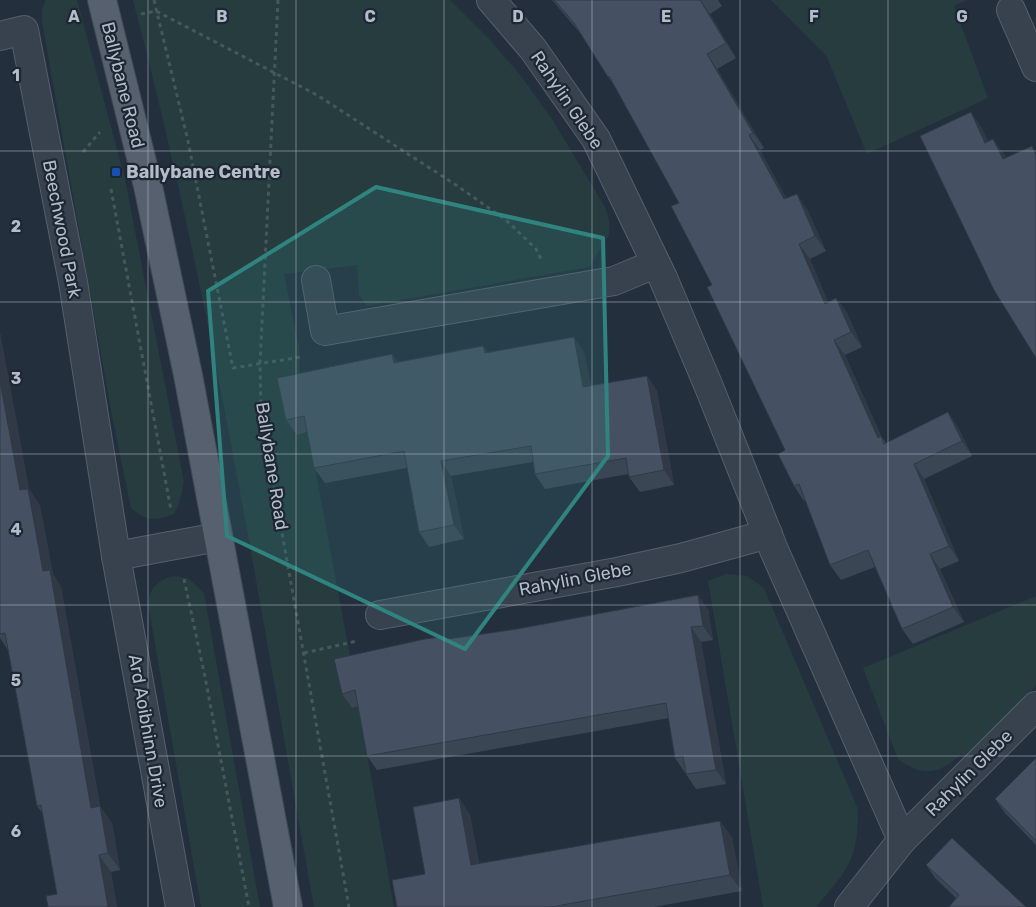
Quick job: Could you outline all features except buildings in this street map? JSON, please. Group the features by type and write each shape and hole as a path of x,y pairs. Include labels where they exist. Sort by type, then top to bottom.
{"main road":[{"name":"Ballybane Road","path":"105,10 148,186 188,375 288,907"}],"street":[{"name":"Rahylin Glebe","path":"491,0 533,49 596,139 656,264 709,387 768,534 902,840"},
{"path":"1011,10 1036,67"},
{"name":"Beechwood Park","path":"12,33 73,282 99,453"},
{"path":"316,280 325,331 614,281 656,264"},
{"name":"Ard Aoibhinn Drive","path":"99,453 180,907"},
{"name":"Rahylin Glebe","path":"380,615 617,572 681,558 768,534"},
{"path":"116,556 218,538"},
{"name":"Rahylin Glebe","path":"849,907 902,840 1036,706"}],"path":[{"path":"154,0 188,141 233,368 305,356 325,331"},
{"name":"Ballybane Road","path":"278,0 260,363 261,416 349,907"},
{"path":"105,10 156,11 317,95 506,220 536,249 556,291"},
{"name":"Ballybane Road","path":"102,130 104,139"},
{"path":"110,185 172,516"},
{"path":"183,572 205,677 248,907"},
{"path":"304,653 368,638 380,615"}],"highlighted area":[{"path":"376,187 603,238 608,456 465,649 227,536 208,291"}],"green space":[{"path":"46,0 77,0 125,179 184,482 179,504 174,514 162,518 146,517 131,508 112,416 42,21 42,9"},
{"path":"133,0 450,0 491,41 521,76 552,119 605,207 610,227 609,233 590,267 367,306 359,295 357,265 284,274 299,348 301,393 394,907 314,907 210,338 187,225"},
{"path":"771,0 966,0 954,6 988,98 867,154 827,57"},
{"path":"726,574 747,576 764,588 858,809 856,841 849,863 836,883 816,907 763,907 708,581"},
{"path":"173,576 188,578 204,593 260,907 201,907 148,604 152,589 159,582"},
{"path":"1036,596 1036,686 968,757 961,754 938,770 931,771 915,769 898,759 863,668"}],"place":[{"name":"Ballybane Centre","path":"116,172"}]}
